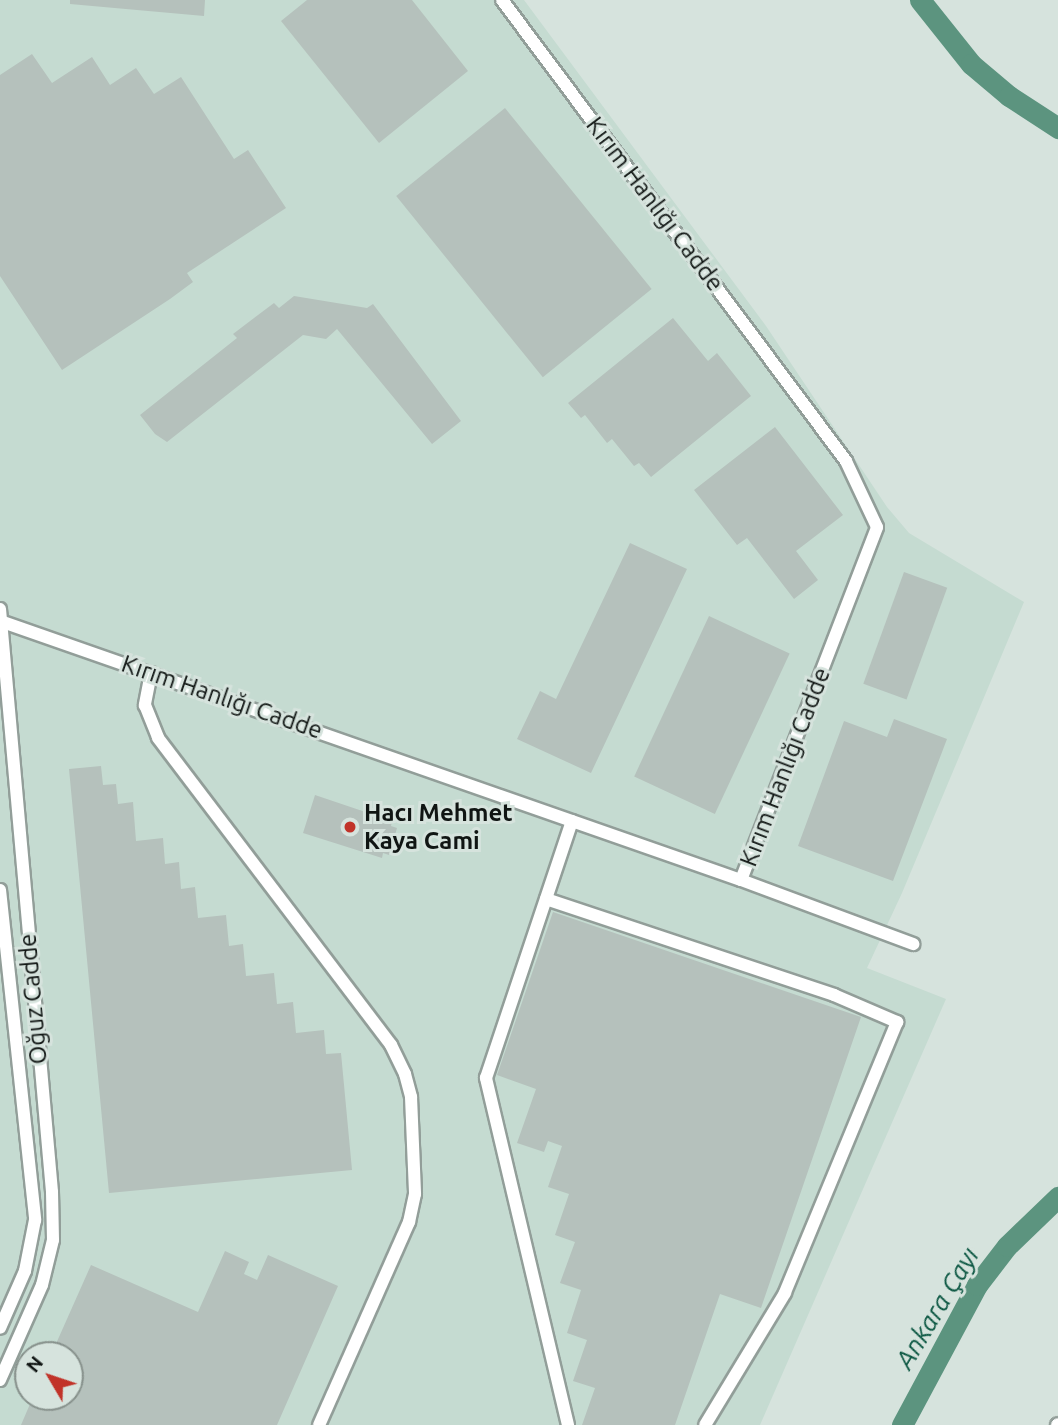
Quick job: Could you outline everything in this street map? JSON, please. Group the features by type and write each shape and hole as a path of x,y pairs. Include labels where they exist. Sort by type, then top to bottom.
{"street":[{"name":"Kırım Hanlığı Cadde","path":"0,617 151,673 741,880 877,527 846,461 502,0"},
{"name":"Oğuz Cadde","path":"0,617 52,1192 53,1240 42,1285 0,1380"},
{"path":"151,673 145,705 158,738 391,1045 405,1074 411,1097 415,1194 409,1222 319,1425"},
{"path":"568,1425 486,1077 572,821"},
{"path":"741,880 913,944"},
{"name":"Oğuz Cadde","path":"0,890 34,1220 25,1271 0,1328"},
{"path":"546,899 834,995 897,1022 785,1293 705,1425"}],"shaded area":[{"path":"0,0 524,0 766,326 887,507 909,533 1024,602 902,893 867,968 946,999 760,1425 0,1425"}],"building":[{"path":"70,0 205,0 204,16 70,4"},
{"path":"307,0 412,0 468,71 379,143 281,21"},
{"path":"32,54 52,83 92,57 110,85 136,68 154,94 181,77 234,159 248,150 286,208 187,273 193,282 170,299 62,370 0,276 0,75"},
{"path":"505,108 652,289 543,377 396,196"},
{"path":"294,296 367,308 373,304 461,421 432,444 337,329 326,339 303,335 167,442 155,434 140,415 237,338 233,334 274,303 279,308"},
{"path":"673,318 708,361 717,353 751,396 651,477 639,463 634,466 612,439 607,443 585,415 581,418 568,403"},
{"path":"775,427 843,515 796,551 818,580 794,599 747,538 737,545 694,490"},
{"path":"630,543 687,569 591,773 517,739 540,691 556,699"},
{"path":"904,572 947,588 907,700 863,684"},
{"path":"709,616 790,654 715,814 634,776"},
{"path":"894,719 947,739 893,881 798,846 844,721 887,737"},
{"path":"101,766 103,785 116,784 118,804 133,802 136,841 163,838 165,864 179,862 181,889 195,887 198,918 226,915 229,946 243,944 246,976 274,973 277,1004 293,1002 296,1033 324,1030 326,1054 341,1053 352,1170 109,1193 69,769"},
{"name":"Hacı Mehmet Kaya Cami","path":"315,795 392,821 391,826 397,828 395,835 399,837 395,849 392,848 389,855 383,853 382,858 303,833"},
{"path":"553,912 861,1017 761,1308 720,1294 675,1425 582,1425 595,1388 573,1381 587,1340 567,1333 581,1290 560,1283 575,1242 555,1235 569,1194 548,1187 562,1146 548,1141 544,1152 517,1143 536,1089 497,1075"},
{"path":"225,1251 249,1262 244,1274 257,1280 268,1255 338,1286 277,1425 21,1425 27,1411 84,1411 84,1341 57,1341 91,1265 198,1312"}],"waterway":[{"name":"Ankara Çayı","path":"920,0 971,64 1009,96 1058,128"},
{"name":"Ankara Çayı","path":"902,1425 977,1285 1007,1246 1058,1197"}],"place":[{"name":"Hacı Mehmet Kaya Cami","path":"350,827"}]}
